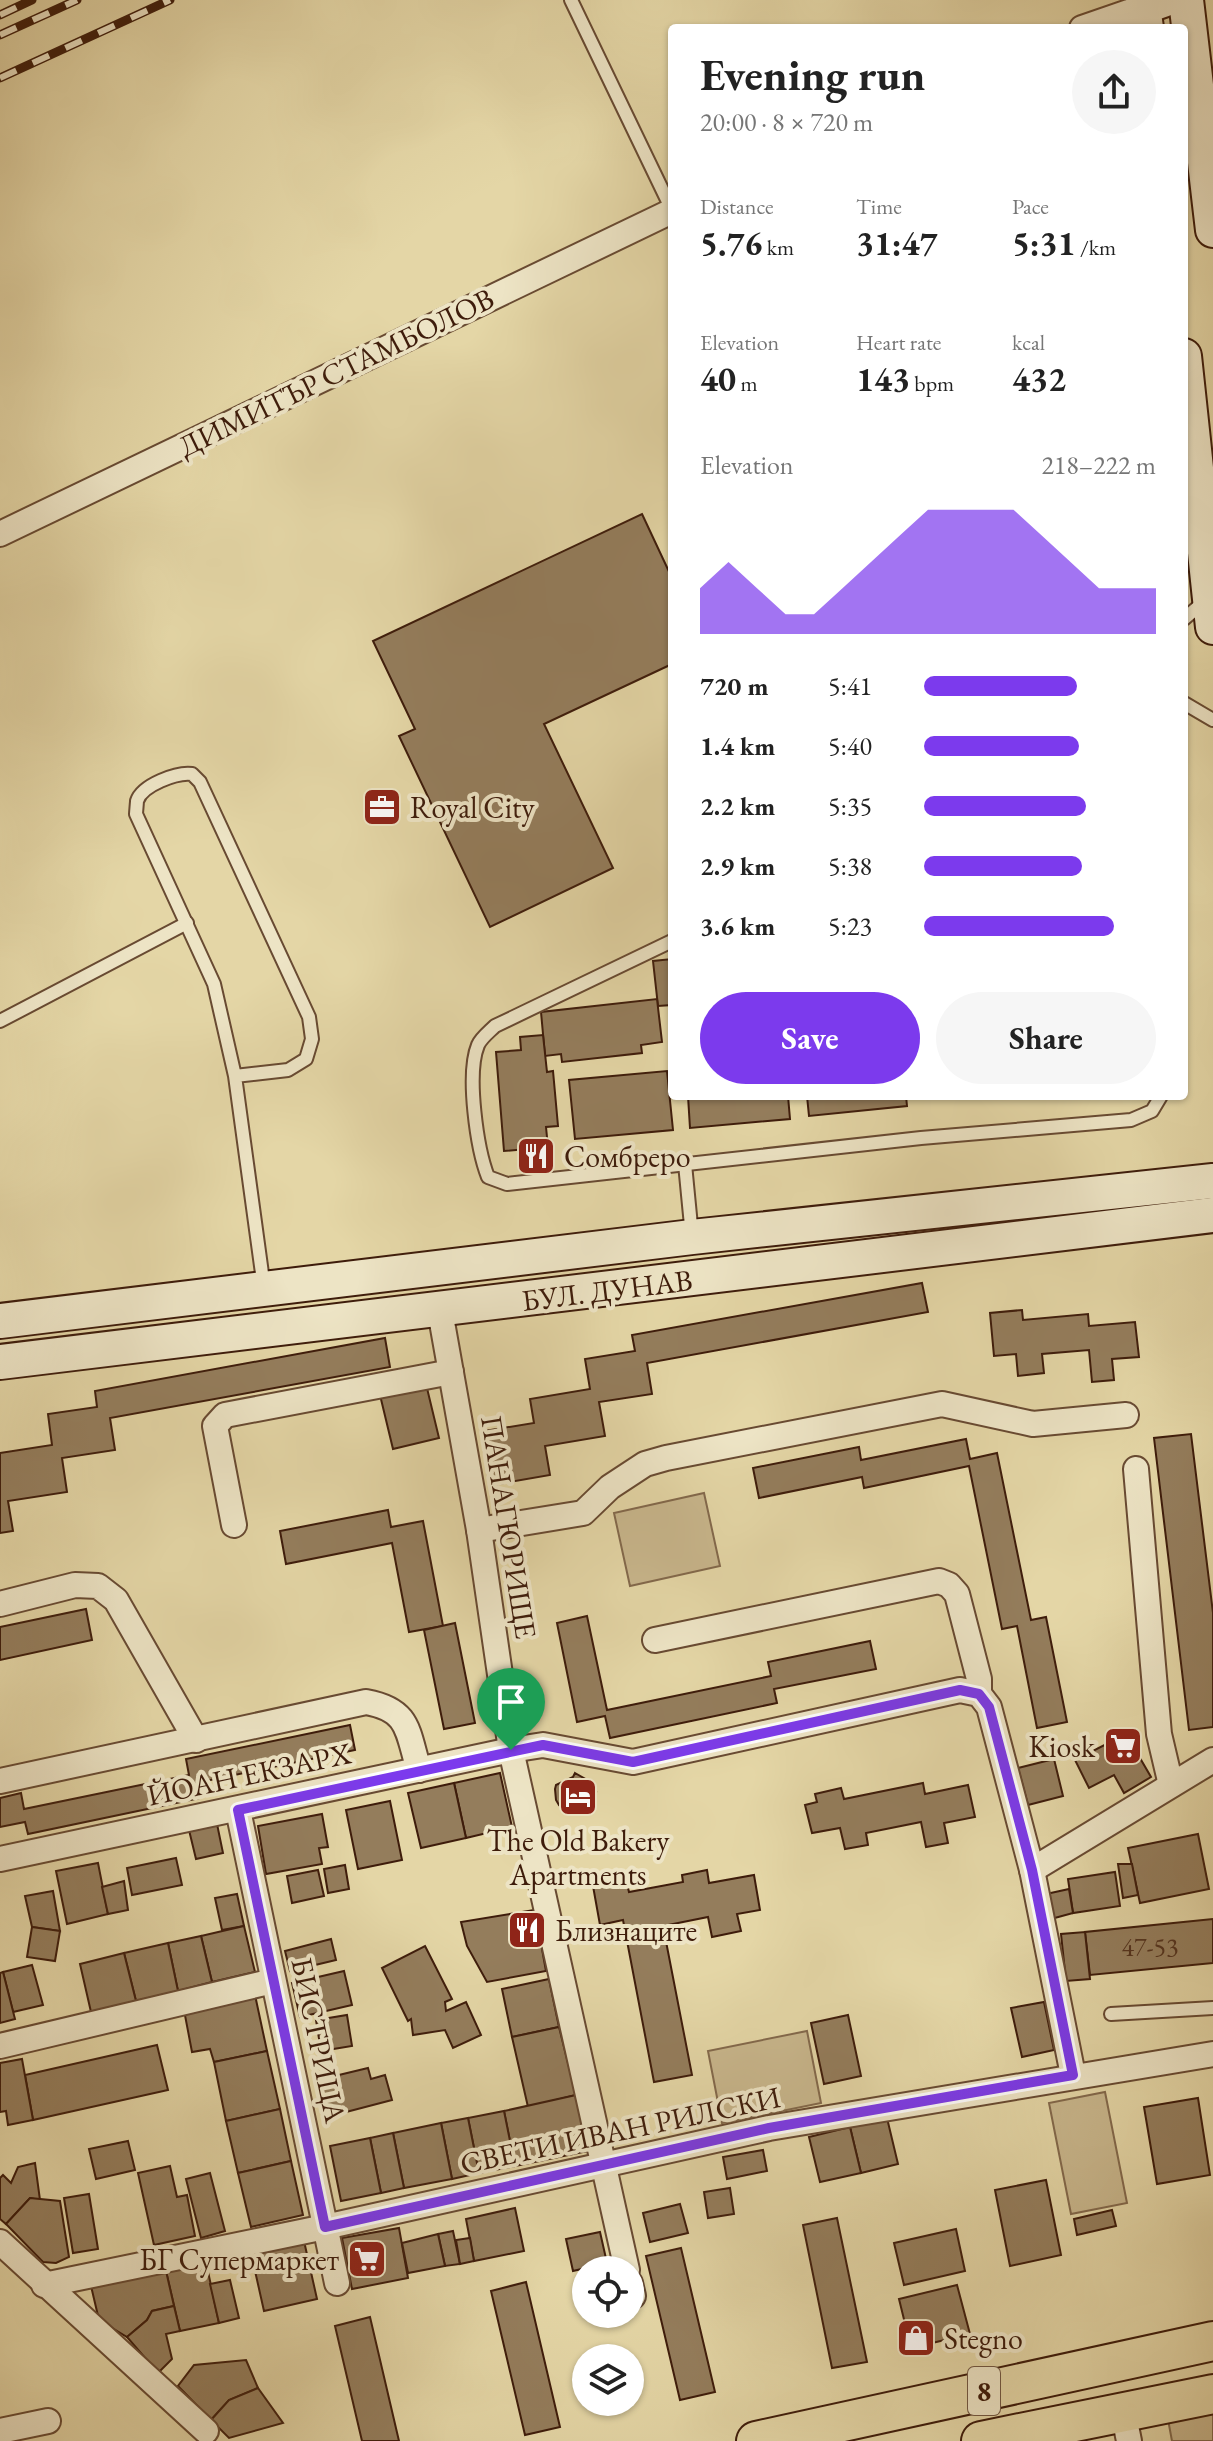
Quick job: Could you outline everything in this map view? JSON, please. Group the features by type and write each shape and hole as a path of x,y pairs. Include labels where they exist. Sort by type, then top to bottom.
{"main road":[{"path":"1186,0 1213,230"},
{"path":"1188,393 1212,612"},
{"name":"БУЛ. ДУНАВ","path":"0,1321 692,1237 1213,1181"},
{"name":"БУЛ. ДУНАВ","path":"0,1362 1213,1215"},
{"name":"8","path":"756,2441 1213,2341"},
{"name":"8","path":"981,2441 1126,2426 1213,2394"}],"street":[{"path":"1099,24 1151,12"},
{"name":"ДИМИТЪР СТАМБОЛОВ","path":"0,534 668,212"},
{"name":"ПАНАГЮРИЩЕ","path":"440,1311 479,1530 511,1750 624,2256"},
{"path":"234,1525 215,1426 225,1415 451,1372"},
{"path":"479,1530 583,1513 610,1487 645,1464 666,1458 942,1404 1033,1424 1126,1415"},
{"path":"1136,1469 1159,1734 1171,1785"},
{"path":"655,1640 939,1581 949,1585 957,1594 979,1679 979,1694 989,1707 1032,1870 1073,2075"},
{"path":"0,1604 75,1585 98,1586 116,1600 196,1740"},
{"name":"ЙОАН ЕКЗАРХ","path":"0,1859 511,1750 543,1745 633,1762 960,1690 979,1694"},
{"path":"0,1781 366,1702 389,1706 404,1722 419,1770"},
{"path":"1032,1870 1213,1760"},
{"name":"БИСТРИЦА","path":"238,1810 337,2283"},
{"path":"0,2046 273,1981"},
{"name":"СВЕТИ ИВАН РИЛСКИ","path":"44,2285 325,2227 769,2128 1213,2054"},
{"path":"0,2242 206,2431"},
{"path":"0,2431 48,2421"}],"lane":[{"path":"571,0 668,202"},
{"path":"1188,618 1212,612"},
{"path":"1188,705 1213,720"},
{"path":"235,1076 288,1070 306,1059 312,1039 309,1017 200,782 192,774 182,773 142,792 136,814 214,984 235,1076 264,1290"},
{"path":"0,1021 187,923"},
{"path":"668,943 495,1026 479,1043 473,1066 480,1157 488,1177 507,1184 1131,1120 1152,1111 1159,1100"},
{"path":"685,1164 692,1237"},
{"path":"1111,2014 1213,2008"}],"shaded area":[{"path":"704,1493 720,1566 630,1586 614,1513"},
{"path":"807,2031 821,2103 722,2123 708,2051"},
{"path":"1105,2092 1127,2203 1071,2214 1049,2103"},
{"path":"1213,2405 1213,2441 1172,2441 1167,2414"}],"building":[{"path":"642,514 668,569 668,666 544,724 613,868 490,927 399,736 415,729 373,641"},
{"path":"668,959 668,1005 658,1006 653,961"},
{"path":"657,999 662,1042 641,1045 642,1053 562,1062 561,1054 545,1056 541,1012"},
{"path":"543,1035 547,1072 553,1071 558,1126 546,1127 548,1147 504,1151 496,1052 521,1050 520,1037"},
{"path":"667,1071 673,1130 575,1139 569,1080"},
{"path":"688,1100 788,1100 790,1119 690,1128"},
{"path":"807,1100 906,1100 907,1106 809,1116"},
{"path":"922,1283 928,1312 647,1363 652,1394 599,1402 605,1436 545,1446 550,1475 492,1485 484,1431 534,1423 530,1399 590,1389 585,1359 635,1351 632,1335"},
{"path":"1022,1310 1023,1320 1088,1314 1089,1326 1135,1322 1139,1357 1112,1359 1114,1380 1092,1382 1089,1350 1042,1354 1044,1373 1018,1376 1016,1354 994,1356 990,1313"},
{"path":"385,1338 390,1367 110,1418 115,1450 62,1458 67,1492 8,1501 13,1531 0,1533 0,1453 52,1445 48,1414 97,1407 95,1391"},
{"path":"426,1384 439,1438 393,1449 380,1395"},
{"path":"1191,1434 1213,1613 1213,1727 1189,1730 1154,1438"},
{"path":"966,1439 970,1459 997,1453 1031,1620 1046,1617 1067,1722 1037,1728 1017,1626 1002,1629 969,1466 864,1488 862,1477 759,1498 753,1468 859,1447 861,1460"},
{"path":"388,1510 391,1527 423,1521 443,1626 409,1632 392,1543 286,1564 280,1531"},
{"path":"86,1609 92,1640 0,1660 0,1627"},
{"path":"587,1616 607,1710 771,1676 768,1662 870,1641 876,1669 774,1689 777,1703 610,1738 605,1716 577,1722 557,1623"},
{"path":"455,1623 475,1723 444,1729 424,1630"},
{"path":"350,1725 355,1750 196,1783 200,1798 28,1834 25,1822 0,1827 0,1798 21,1793 24,1809 189,1775 186,1759"},
{"path":"1126,1734 1151,1777 1124,1793 1114,1775 1089,1788 1075,1760"},
{"path":"1054,1759 1063,1796 1028,1805 1018,1768"},
{"path":"500,1773 512,1827 466,1838 454,1783"},
{"path":"575,1773 589,1781 593,1786 591,1789 596,1792 591,1800 593,1804 578,1814 575,1810 564,1811 563,1804 559,1805 556,1800 555,1789 556,1785"},
{"path":"454,1783 466,1838 421,1848 408,1793"},
{"path":"923,1783 925,1794 968,1785 975,1817 944,1823 948,1843 926,1847 921,1822 866,1833 868,1845 845,1849 840,1828 812,1833 805,1805 817,1802 815,1794 841,1788 844,1799"},
{"path":"390,1801 402,1860 358,1869 346,1810"},
{"path":"322,1814 328,1847 319,1848 322,1864 266,1874 258,1826"},
{"path":"217,1824 223,1853 196,1859 189,1830"},
{"path":"1198,1834 1209,1889 1140,1903 1128,1848"},
{"path":"176,1858 182,1885 132,1895 127,1868"},
{"path":"98,1863 108,1914 67,1924 56,1871"},
{"path":"1118,1864 1132,1864 1138,1895 1123,1898"},
{"path":"345,1865 349,1889 328,1893 324,1869"},
{"path":"318,1870 324,1896 292,1903 287,1876"},
{"path":"707,1870 709,1883 754,1875 760,1910 737,1914 741,1931 712,1937 708,1917 663,1926 692,2075 654,2082 623,1920 600,1925 593,1886 626,1880 629,1892 683,1882 682,1875"},
{"path":"1115,1872 1120,1906 1073,1913 1068,1879"},
{"path":"124,1881 128,1910 108,1914 102,1887"},
{"path":"1069,1889 1073,1913 1051,1919 1046,1894"},
{"path":"53,1891 60,1931 32,1927 25,1896"},
{"path":"237,1894 244,1926 222,1930 215,1898"},
{"path":"535,1910 546,1971 487,1982 467,1946 461,1922"},
{"path":"1213,1919 1213,1963 1090,1975 1085,1932"},
{"path":"244,1926 255,1972 212,1982 201,1936"},
{"path":"32,1927 60,1931 55,1961 27,1957"},
{"path":"1085,1932 1090,1979 1066,1981 1061,1934"},
{"path":"201,1936 212,1982 178,1991 168,1943"},
{"path":"331,1939 336,1960 290,1971 285,1951"},
{"path":"168,1943 178,1991 136,2001 124,1953"},
{"path":"425,1946 452,1999 445,2002 446,2011 466,2002 481,2035 453,2048 445,2030 413,2035 411,2019 408,2021 382,1968"},
{"path":"124,1953 136,2001 91,2012 80,1964"},
{"path":"32,1965 43,2005 13,2012 3,1972"},
{"path":"344,1971 352,2005 300,2017 292,1983"},
{"path":"3,1972 15,2019 0,2023 0,1973"},
{"path":"549,1979 559,2027 512,2037 502,1989"},
{"path":"255,1995 267,2051 214,2062 210,2049 192,2052 184,2010"},
{"path":"1044,2002 1054,2050 1022,2057 1011,2008"},
{"path":"347,2015 352,2046 321,2051 316,2020"},
{"path":"848,2015 861,2076 824,2084 811,2023"},
{"path":"559,2027 576,2095 528,2107 512,2037"},
{"path":"157,2045 168,2090 33,2120 25,2075"},
{"path":"267,2051 280,2109 226,2121 214,2062"},
{"path":"22,2059 33,2120 8,2125 6,2111 0,2112 0,2063"},
{"path":"368,2068 371,2079 385,2075 392,2100 327,2117 318,2080"},
{"path":"576,2095 588,2151 515,2166 504,2111"},
{"path":"1198,2098 1210,2175 1157,2184 1144,2107"},
{"path":"280,2109 291,2161 238,2173 226,2121"},
{"path":"504,2111 515,2166 479,2173 468,2118"},
{"path":"468,2118 479,2173 452,2179 441,2123"},
{"path":"887,2118 898,2164 861,2173 850,2127"},
{"path":"441,2123 452,2179 404,2188 393,2133"},
{"path":"850,2127 861,2173 820,2182 809,2137"},
{"path":"393,2133 404,2188 381,2193 370,2138"},
{"path":"370,2138 381,2193 341,2201 330,2146"},
{"path":"128,2141 135,2170 96,2179 89,2149"},
{"path":"763,2150 767,2171 727,2179 723,2157"},
{"path":"291,2161 303,2215 251,2227 238,2173"},
{"path":"35,2163 40,2200 30,2198 6,2224 0,2219 0,2178 3,2175 11,2183 18,2167"},
{"path":"170,2166 177,2197 187,2195 195,2236 154,2245 138,2173"},
{"path":"210,2173 225,2231 201,2238 186,2179"},
{"path":"1046,2180 1061,2255 1010,2266 995,2190"},
{"path":"730,2188 734,2214 708,2218 704,2192"},
{"path":"89,2194 98,2249 73,2253 64,2198"},
{"path":"30,2198 60,2201 69,2257 56,2263 43,2262 6,2224"},
{"path":"680,2204 688,2233 650,2242 643,2213"},
{"path":"515,2208 524,2251 474,2261 466,2219"},
{"path":"1112,2210 1116,2226 1077,2235 1074,2219"},
{"path":"837,2218 867,2362 832,2368 803,2225"},
{"path":"399,2228 408,2278 352,2289 342,2238"},
{"path":"956,2229 965,2271 904,2285 894,2243"},
{"path":"453,2231 460,2264 445,2266 438,2234"},
{"path":"600,2232 605,2256 572,2256 572,2266 566,2239"},
{"path":"438,2234 445,2266 408,2273 402,2243"},
{"path":"470,2238 474,2261 460,2264 456,2240"},
{"path":"304,2241 317,2299 264,2311 251,2253"},
{"path":"681,2248 715,2392 680,2400 646,2256"},
{"path":"206,2262 219,2323 180,2331 166,2271"},
{"path":"166,2271 174,2306 152,2311 147,2320 127,2337 99,2320 91,2286"},
{"path":"230,2280 239,2318 219,2323 210,2284"},
{"path":"526,2282 560,2427 525,2435 491,2291"},
{"path":"957,2285 970,2334 911,2348 899,2299"},
{"path":"174,2306 180,2331 166,2334 172,2359 158,2373 127,2337 147,2320 152,2311"},
{"path":"370,2317 399,2441 362,2441 335,2326"},
{"path":"246,2360 258,2388 229,2400 211,2420 178,2386 194,2365"},
{"path":"258,2388 283,2423 229,2438 211,2420 229,2400"}],"railway":[{"path":"0,15 32,0"},
{"path":"0,35 77,0"},
{"path":"0,78 170,0"}],"place":[{"name":"Royal City","path":"382,807"},
{"name":"Сомбреро","path":"536,1156"},
{"name":"Kiosk","path":"1123,1746"},
{"name":"The Old Bakery Apartments","path":"578,1797"},
{"name":"Близнаците","path":"527,1930"},
{"name":"БГ Супермаркет","path":"367,2259"},
{"name":"Stegno","path":"916,2338"}],"route":[{"path":"960,1690 979,1694 989,1707 1032,1870 1073,2075 769,2128 325,2227 238,1810 511,1750 543,1745 565,1747 612,1760 633,1762 960,1690"}]}
